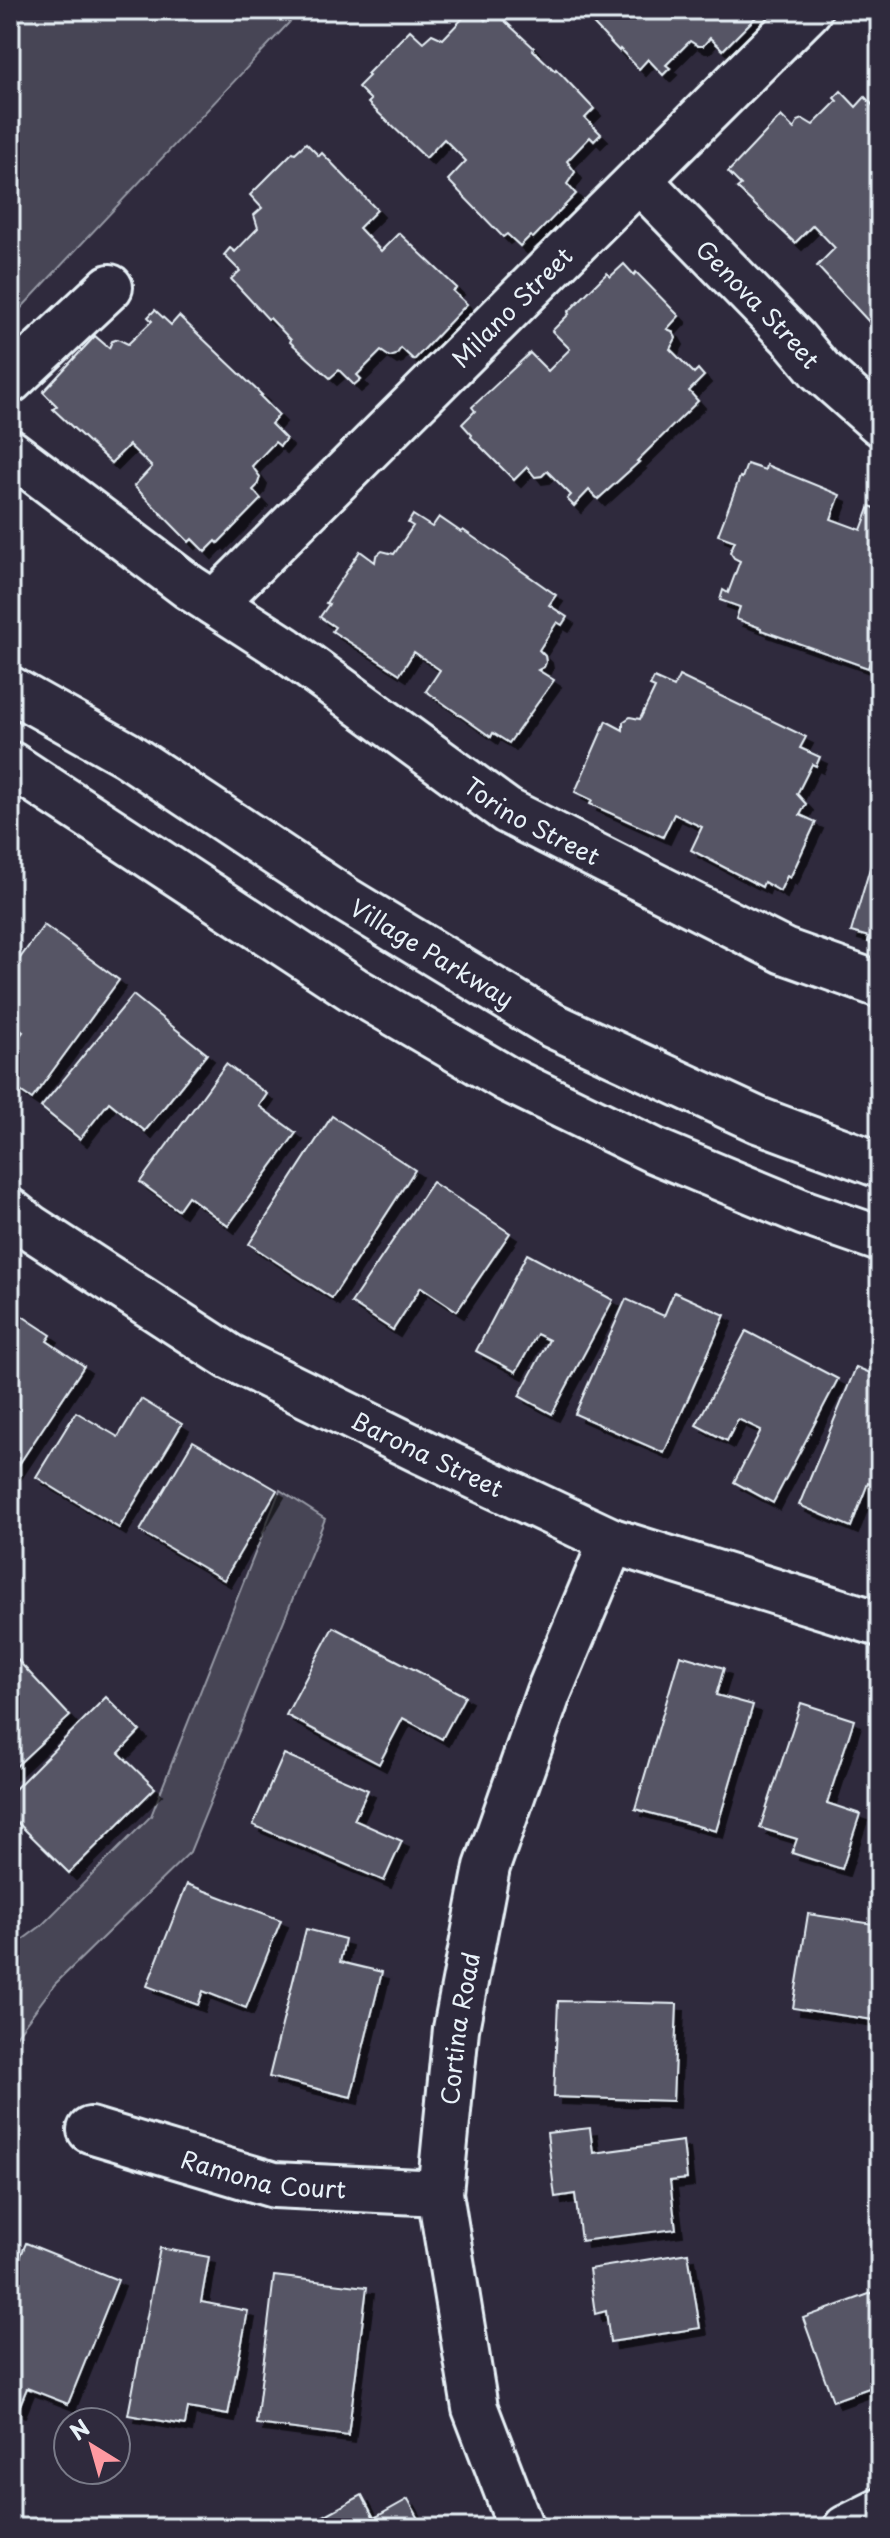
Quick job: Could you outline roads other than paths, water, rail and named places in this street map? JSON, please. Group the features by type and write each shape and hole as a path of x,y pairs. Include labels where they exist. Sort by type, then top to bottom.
{"street":[{"name":"Milano Street","path":"214,603 809,10"},
{"name":"Genova Street","path":"639,180 794,339 820,370 875,409"},
{"path":"10,381 110,287"},
{"name":"Torino Street","path":"10,452 214,603 285,649 507,811 784,951 880,985"},
{"name":"Village Parkway","path":"10,689 126,754 346,900 552,1025 758,1120 880,1165"},
{"path":"10,764 353,989 507,1079 653,1150 805,1213 880,1239"},
{"name":"Barona Street","path":"10,1211 230,1357 423,1452 612,1541 880,1624"},
{"name":"Cortina Road","path":"521,2528 475,2408 440,2193 456,2029 487,1867 548,1694 612,1541"},
{"name":"Ramona Court","path":"90,2130 274,2185 440,2193"},
{"path":"846,2528 880,2511"}]}
